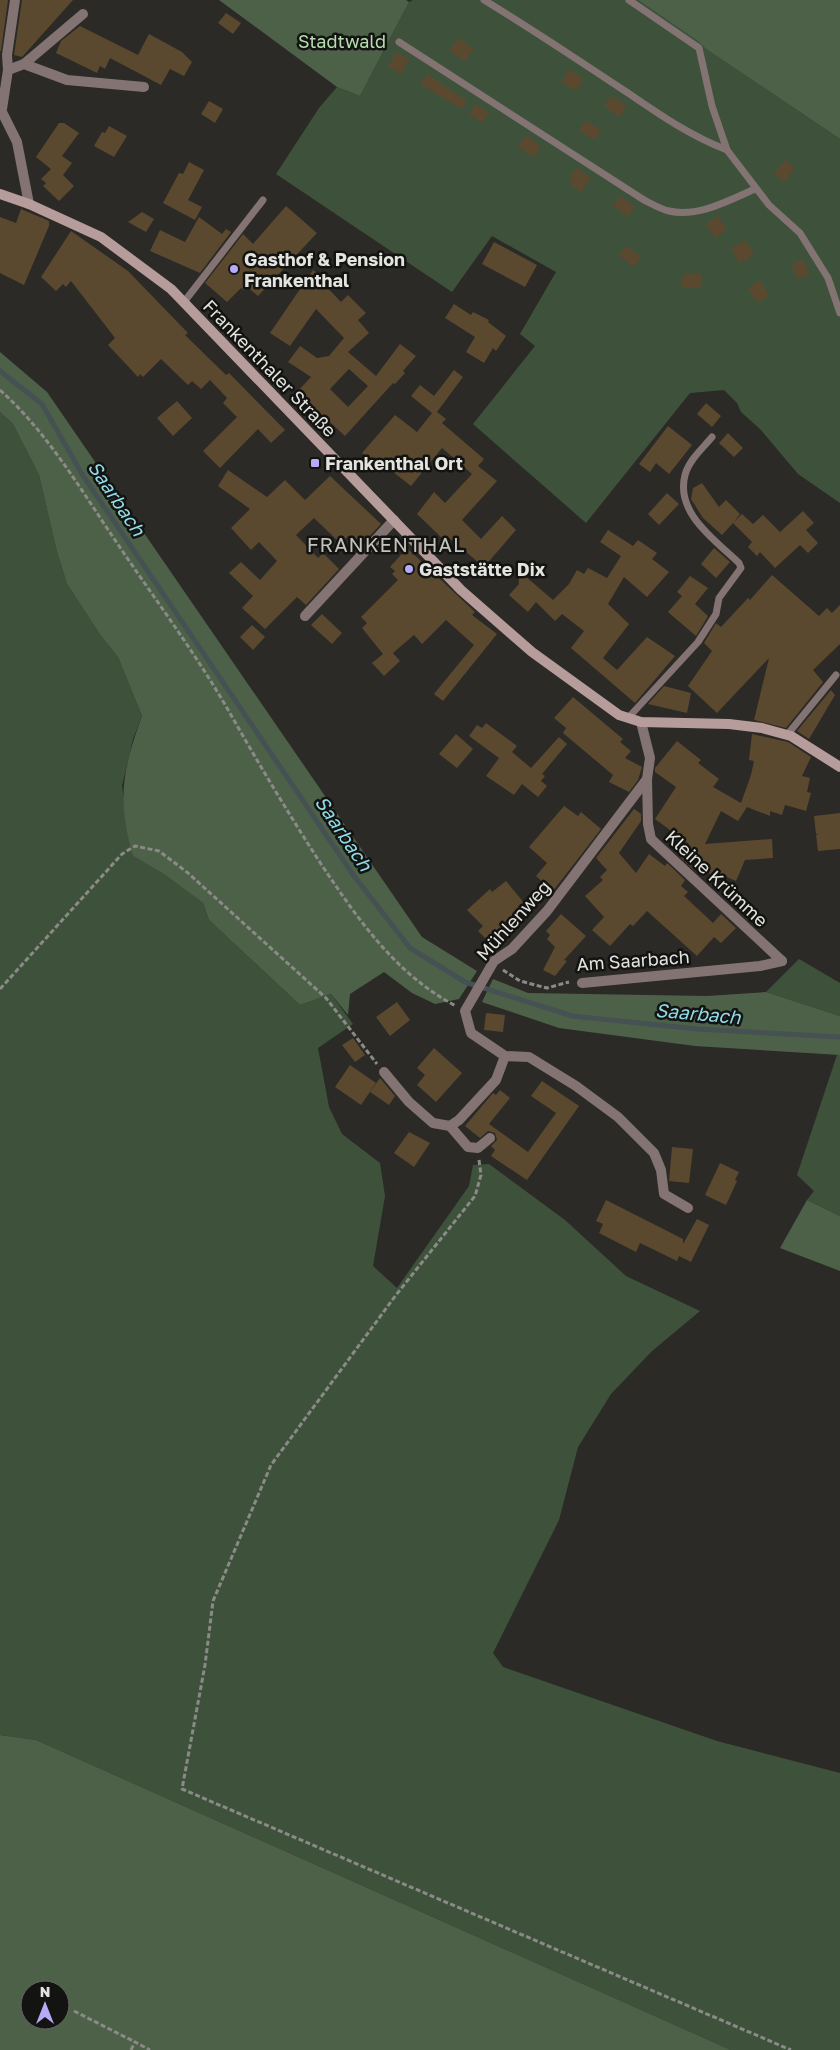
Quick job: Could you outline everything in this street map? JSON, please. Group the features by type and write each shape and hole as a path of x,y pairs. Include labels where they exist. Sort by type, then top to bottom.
{"main road":[{"name":"Frankenthaler Straße","path":"0,194 28,204 101,238 143,267 184,302 461,590 532,652 619,715 641,722 729,724 762,728 787,735 840,767"}],"street":[{"path":"15,0 7,55 8,70 1,109 17,142 28,204"},
{"path":"8,70 24,64 82,14"},
{"path":"24,64 67,80 144,87"},
{"path":"305,616 394,520"},
{"name":"Kleine Krümme","path":"641,722 650,758 647,779 648,824 651,839 699,886 782,960"},
{"path":"826,758 840,761"},
{"name":"Mühlenweg","path":"468,1006 494,961 512,949 547,911 647,779"},
{"name":"Am Saarbach","path":"582,983 760,966 782,960"},
{"path":"468,1006 471,1033 505,1056 529,1057 576,1086 618,1117 654,1153 661,1170 664,1194 688,1208"},
{"path":"450,1126 459,1120 496,1080 505,1056"},
{"path":"384,1072 409,1102 433,1123 450,1126 472,1149 478,1148 490,1138"}],"lane":[{"path":"484,0 530,27 666,118 711,144 727,150"},
{"path":"629,0 699,48 712,106 727,150 769,205 800,233 828,278 840,314"},
{"path":"399,42 644,200 668,211 685,213 707,208 755,189"},
{"path":"184,302 263,200"},
{"path":"628,718 698,642 716,614 719,598 741,568 734,558 697,522 685,501 685,474 694,459 712,437"},
{"path":"787,735 836,675"}],"path":[{"path":"0,390 24,413 51,446 190,649 296,826 362,924 385,951 413,977 468,1006"},
{"path":"0,989 122,854 136,846 159,851 188,873 326,998 384,1072"},
{"name":"Am Saarbach","path":"494,961 520,981 546,988 574,980 582,983"},
{"path":"472,1149 480,1160 481,1175 474,1196 396,1295 272,1465 213,1601 205,1665 182,1789 791,2050"},
{"path":"74,2011 150,2050"},
{"path":"131,2050 135,2042"}],"green space":[{"name":"Stadtwald","path":"219,0 406,0 409,2 360,96 337,87"},
{"path":"413,0 638,0 699,41 706,49 840,139 840,503 798,474 761,430 741,412 737,403 724,390 690,393 586,523 473,424 535,346 520,334 556,272 492,236 452,292 276,174 319,108 337,87 360,96 409,2"},
{"path":"638,0 840,0 840,139 706,49 698,41"},
{"path":"0,352 47,392 422,937 477,971 459,999 435,1004 412,993 384,972 350,994 348,1015 331,994 300,1005 209,920 203,903 165,875 133,856 125,818 124,785 130,753 142,716 118,657 101,636 67,584 57,552 39,475 13,424 0,412"},
{"path":"0,412 13,424 39,475 57,552 67,584 101,636 118,657 142,716 133,739 122,786 133,856 165,875 203,903 209,920 300,1005 331,994 353,1024 318,1048 329,1107 342,1134 380,1163 385,1196 373,1266 397,1288 469,1186 473,1165 489,1164 565,1220 626,1276 700,1311 651,1352 611,1394 578,1447 559,1520 493,1653 503,1667 717,1741 840,1773 840,2050 731,2050 36,1740 0,1735"},
{"path":"799,959 840,983 840,1016 766,992"},
{"path":"493,979 528,993 707,996 766,992 840,1016 840,1055 695,1046 559,1028 482,1002"},
{"path":"837,1055 840,1055 840,1216 807,1200 814,1191 797,1175"},
{"path":"807,1200 840,1216 840,1271 780,1248"},
{"path":"0,1735 36,1740 731,2050 0,2050"}],"building":[{"path":"0,0 8,0 1,51 0,51"},
{"path":"22,0 73,0 22,57 14,55"},
{"path":"226,13 241,23 233,34 218,23"},
{"path":"80,26 138,55 149,34 182,52 192,62 184,76 170,69 161,85 110,58 105,69 100,66 97,73 56,53 61,41"},
{"path":"458,38 474,49 465,61 449,51"},
{"path":"396,52 409,59 401,74 388,67"},
{"path":"569,69 584,79 576,91 561,82"},
{"path":"427,74 467,101 462,109 420,84"},
{"path":"612,96 627,106 619,117 604,106"},
{"path":"209,101 223,109 215,123 201,114"},
{"path":"475,104 489,112 483,123 469,115"},
{"path":"585,120 601,130 595,140 579,131"},
{"path":"59,123 64,123 79,133 62,156 72,163 63,175 74,186 59,201 43,186 46,183 41,179 51,169 36,157"},
{"path":"109,126 127,136 114,157 94,146 102,132 105,133"},
{"path":"526,135 541,146 534,157 518,147"},
{"path":"785,160 795,168 784,182 774,174"},
{"path":"189,162 204,170 188,200 202,207 195,220 163,203 179,173 183,174"},
{"path":"576,168 591,178 581,192 570,185 573,181 569,179"},
{"path":"620,196 635,207 628,217 613,206"},
{"path":"286,206 317,233 258,296 247,287 244,290 241,288 227,302 205,283 243,234 253,244"},
{"path":"21,209 49,221 49,226 24,285 0,273 0,217 16,223"},
{"path":"142,212 154,219 146,232 128,222"},
{"path":"718,216 727,230 715,238 706,224"},
{"path":"199,217 222,234 226,229 231,232 200,273 150,251 160,230 185,242"},
{"path":"71,231 128,271 188,333 185,335 226,375 229,373 285,430 271,443 258,429 220,468 203,451 237,417 223,403 227,398 210,380 201,389 192,381 188,385 161,359 143,377 140,374 138,377 108,345 115,338 71,281 66,287 63,284 56,291 41,277"},
{"path":"746,240 754,255 739,263 731,248"},
{"path":"494,242 537,265 525,287 482,264"},
{"path":"625,246 641,256 635,267 619,256"},
{"path":"802,259 810,274 798,280 791,265"},
{"path":"313,270 327,280 324,284 341,302 348,295 366,313 358,320 369,333 348,352 376,376 400,344 416,356 403,371 405,373 395,384 393,383 345,436 297,392 311,377 288,362 300,346 317,358 329,356 344,338 316,309 290,346 270,333","holes":["349,369 368,386 348,407 330,389"]},
{"path":"683,274 702,274 702,288 682,288"},
{"path":"760,280 769,296 757,303 748,288"},
{"path":"454,304 471,315 473,312 489,320 488,322 506,336 496,351 493,348 484,363 466,352 475,337 445,318"},
{"path":"454,370 463,377 437,412 446,419 442,423 484,459 478,466 497,481 462,520 481,539 502,516 516,530 484,567 448,537 444,540 417,514 434,492 445,503 472,474 442,448 411,486 375,458 372,462 362,453 395,415 417,432 432,413 411,396 420,385 434,396"},
{"path":"177,401 192,418 173,436 157,418"},
{"path":"706,403 721,416 712,427 697,414"},
{"path":"668,426 692,445 669,474 656,463 650,472 639,464"},
{"path":"728,433 743,448 734,457 719,443"},
{"path":"228,470 267,497 285,480 305,500 330,476 381,524 365,541 360,536 354,542 348,536 341,544 314,518 296,535 318,558 323,553 339,569 306,605 297,597 265,629 242,608 253,596 229,573 241,562 260,580 277,561 259,542 251,550 231,528 250,509 218,486"},
{"path":"702,483 719,507 726,500 740,514 734,522 742,514 753,524 763,515 780,532 803,511 814,523 806,530 818,543 808,553 800,545 775,568 760,552 757,556 748,547 752,542 733,523 722,535 703,518 691,499 693,488"},
{"path":"667,493 679,504 659,525 648,514"},
{"path":"608,530 633,546 638,540 657,553 652,559 669,572 647,597 624,577 608,604 629,624 603,658 617,670 647,637 675,656 635,703 571,648 584,631 562,614 555,621 536,602 528,612 509,595 519,584 518,570 553,600 569,584 577,570 584,574 588,568 607,578 621,556 600,542"},
{"path":"407,548 475,612 472,615 497,634 443,701 434,694 474,645 446,620 422,644 414,635 393,653 400,661 384,676 372,663 383,654 362,628 367,623 361,617 398,580 392,574 395,571 390,567"},
{"path":"714,548 730,562 716,578 701,564"},
{"path":"772,575 819,616 827,608 832,613 840,605 840,644 813,670 823,682 786,728 754,720 769,658 717,713 688,686 712,651 704,643 716,623 721,627 748,598 750,600"},
{"path":"690,576 708,588 695,604 708,616 696,636 668,612 682,596 677,592"},
{"path":"322,614 342,633 332,644 311,625"},
{"path":"252,625 265,637 253,650 240,637"},
{"path":"664,686 691,693 687,713 648,704"},
{"path":"831,690 835,695 809,739 797,731"},
{"path":"573,697 623,739 620,742 631,751 625,758 642,767 638,780 629,792 609,782 613,775 563,733 566,728 554,718"},
{"path":"486,723 517,746 512,752 531,768 559,737 567,744 542,774 545,776 541,781 547,786 538,797 522,784 514,795 486,776 499,758 469,736 477,725 482,728"},
{"path":"456,734 473,749 457,768 439,754"},
{"path":"752,734 788,742 811,757 802,776 810,778 807,792 811,793 806,811 785,805 782,815 770,811 770,816 747,807 738,821 721,811 705,844 772,839 773,858 745,860 736,881 722,875 717,880 699,865 694,870 679,856 689,844 655,819 676,787 655,772 655,768 677,741 701,760 698,763 719,779 713,787 741,803 754,761 749,760"},
{"path":"564,806 578,816 581,812 601,829 553,891 536,876 547,863 529,847"},
{"path":"634,809 641,814 641,821 619,853 636,873 649,854 665,866 667,863 685,880 681,886 688,892 684,896 713,923 721,914 736,928 721,943 714,937 697,956 647,911 633,926 630,924 610,946 592,930 604,917 585,896 603,880 600,877 607,870 596,858"},
{"path":"840,813 840,849 818,851 816,835 819,835 816,834 814,816"},
{"path":"506,881 525,904 501,925 506,935 496,945 490,943 478,931 483,926 467,910 490,889 492,892"},
{"path":"561,914 586,936 564,960 567,961 555,976 543,970 555,947 547,939 550,935 546,931"},
{"path":"397,1002 410,1020 390,1036 376,1017"},
{"path":"486,1013 505,1015 503,1032 484,1030"},
{"path":"353,1038 365,1055 355,1062 342,1045"},
{"path":"434,1048 462,1073 436,1102 417,1085 425,1075 417,1068"},
{"path":"350,1065 376,1083 361,1105 335,1087"},
{"path":"380,1078 395,1096 389,1105 370,1092"},
{"path":"542,1081 579,1106 527,1180 491,1156 495,1150 491,1146 497,1140 495,1133 488,1131 480,1138 465,1126 493,1093 496,1095 500,1090 510,1098 489,1124 528,1152 556,1113 531,1096"},
{"path":"409,1132 430,1143 414,1167 394,1153"},
{"path":"672,1147 693,1149 689,1183 669,1181"},
{"path":"720,1163 739,1172 726,1205 705,1195"},
{"path":"606,1200 683,1239 683,1244 697,1219 709,1225 691,1262 679,1256 677,1261 640,1243 636,1252 599,1233 603,1224 596,1221"}],"waterway":[{"name":"Saarbach","path":"0,371 42,404 82,474 354,876 410,948 465,982 572,1016 697,1029 840,1037"}],"place":[{"name":"Gasthof & Pension Frankenthal","path":"234,269"},
{"name":"Frankenthal Ort","path":"315,463"},
{"name":"Gaststätte Dix","path":"409,569"}],"district":[{"name":"FRANKENTHAL","path":"386,544"}]}
